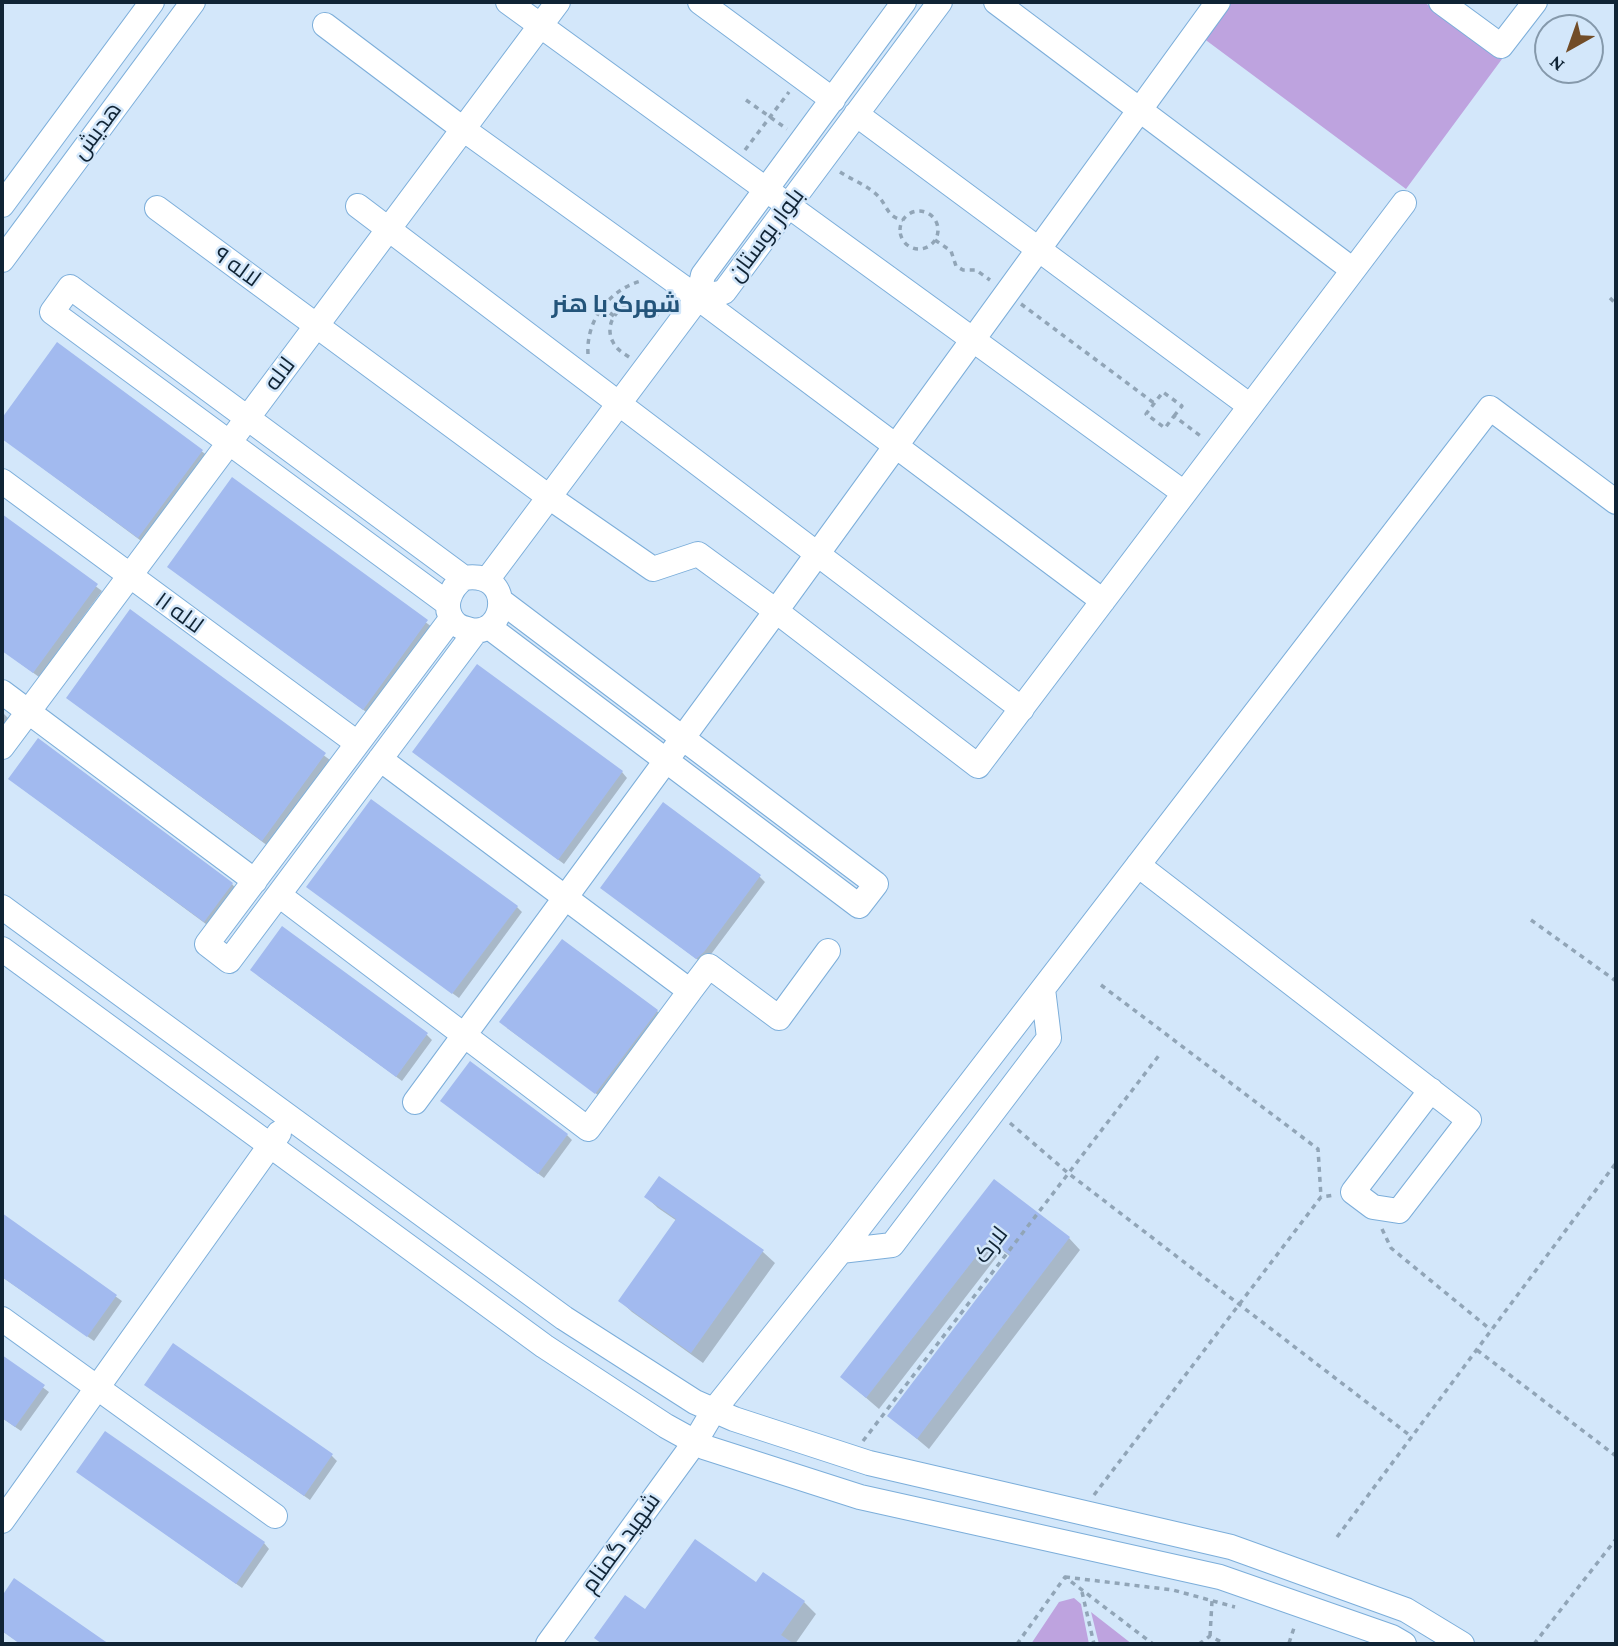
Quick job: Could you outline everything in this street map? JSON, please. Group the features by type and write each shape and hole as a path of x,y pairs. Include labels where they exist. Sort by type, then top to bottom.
{"street":[{"name":"هدیش","path":"2,205 152,2"},
{"name":"هدیش","path":"2,260 193,2"},
{"path":"508,2 1184,493"},
{"name":"لاله","path":"2,747 558,2"},
{"path":"700,2 833,100"},
{"name":"بلوار بوستان","path":"904,2 703,275 698,298 724,292 940,2"},
{"path":"996,2 1353,270"},
{"path":"415,1102 1218,2"},
{"path":"1441,2 1501,46 1535,2"},
{"path":"325,25 463,129 698,298 1103,601"},
{"path":"856,114 1250,406"},
{"path":"776,611 978,766 1404,202"},
{"path":"358,206 1022,709"},
{"name":"لاله ۹","path":"157,208 549,497 653,569 698,554 776,611"},
{"path":"70,287 247,418 484,586 876,884 859,906 666,761 483,629 460,628 449,611 52,312 70,287"},
{"path":"484,586 698,298"},
{"name":"شهید گمنام","path":"548,1644 695,1442 714,1410 841,1251 1490,408 1616,502"},
{"name":"لاله ۱۱","path":"2,481 357,743"},
{"path":"453,586 484,586 499,614 483,629 380,759 229,961 207,944 357,743 449,611 453,586"},
{"path":"2,692 255,881"},
{"path":"380,759 690,991"},
{"path":"1138,865 1431,1090 1469,1120 1399,1211 1373,1208 1353,1192 1431,1090"},
{"path":"279,895 588,1129 709,966 779,1018 828,951"},
{"path":"2,907 564,1318 695,1402 734,1419 850,1457 1231,1547 1406,1610 1462,1644"},
{"path":"2,948 544,1346 666,1426 704,1447 860,1497 1220,1577 1392,1637 1404,1644"},
{"path":"841,1251 892,1245 1049,1038 1043,989"},
{"path":"2,1521 290,1118"},
{"path":"2,1319 275,1516"}],"path":[{"path":"734,166 802,77"},
{"path":"746,100 803,141"},
{"path":"823,158 879,197 889,214 903,220"},
{"path":"914,211 929,214 938,225 935,240 923,248 909,246 901,234 903,220 914,211"},
{"path":"935,240 951,251 956,267 976,270 1154,403"},
{"path":"589,359 592,324 614,294 636,282 649,279 675,281"},
{"path":"1610,299 1616,304"},
{"path":"644,370 613,342 610,329 614,316 626,306 642,306 676,327"},
{"path":"602,307 614,316"},
{"path":"1163,392 1182,406 1174,416 1165,428 1146,414 1163,392"},
{"path":"1174,416 1218,449"},
{"path":"1531,920 1616,981"},
{"path":"1081,1512 1321,1197 1318,1149 1101,985"},
{"name":"لارک","path":"850,1457 1160,1054"},
{"path":"995,1110 1068,1173 1412,1437"},
{"path":"1337,1536 1616,1163"},
{"path":"1321,1197 1353,1192"},
{"path":"1373,1208 1391,1248 1491,1330"},
{"path":"1477,1350 1616,1456"},
{"path":"1534,1644 1616,1539"},
{"path":"1065,1577 1153,1644"},
{"path":"1065,1577 1173,1590 1238,1607"},
{"path":"1017,1644 1065,1577"},
{"path":"1082,1590 1094,1644"},
{"path":"1210,1636 1212,1601"},
{"path":"1284,1622 1295,1625 1288,1644"},
{"path":"1199,1644 1210,1636"},
{"path":"1210,1636 1225,1644"}],"shaded area":[{"path":"1230,2 1424,2 1502,59 1406,189 1203,38"},
{"path":"1074,1598 1081,1604 1089,1644 1031,1644 1059,1602"},
{"path":"1091,1612 1132,1644 1099,1644"}],"building":[{"path":"57,342 203,450 138,538 2,439 2,418"},
{"path":"232,477 428,620 363,710 167,567"},
{"path":"2,514 98,584 33,673 2,651"},
{"path":"130,609 326,753 262,841 66,698"},
{"path":"477,664 623,771 558,860 412,752"},
{"path":"38,738 233,883 204,922 8,779"},
{"path":"371,799 518,906 452,994 306,887"},
{"path":"663,802 761,875 696,959 600,888"},
{"path":"282,926 428,1033 396,1077 250,970"},
{"path":"562,939 658,1010 595,1094 499,1022"},
{"path":"470,1061 568,1134 538,1174 440,1101"},
{"path":"659,1176 764,1250 691,1353 618,1301 676,1219 644,1197"},
{"path":"994,1179 1070,1237 917,1439 887,1416 1010,1255 989,1240 866,1398 840,1377"},
{"path":"2,1213 117,1295 87,1337 2,1277"},
{"path":"173,1343 333,1454 304,1496 144,1385"},
{"path":"2,1355 45,1385 15,1427 2,1418"},
{"path":"105,1431 265,1542 236,1584 76,1472"},
{"path":"695,1539 756,1582 763,1572 805,1601 781,1635 794,1644 602,1644 594,1638 625,1595 645,1609"},
{"path":"14,1578 109,1644 20,1644 2,1631 2,1596"}],"district":[{"name":"شهرک با هنر","path":"616,305"}]}
